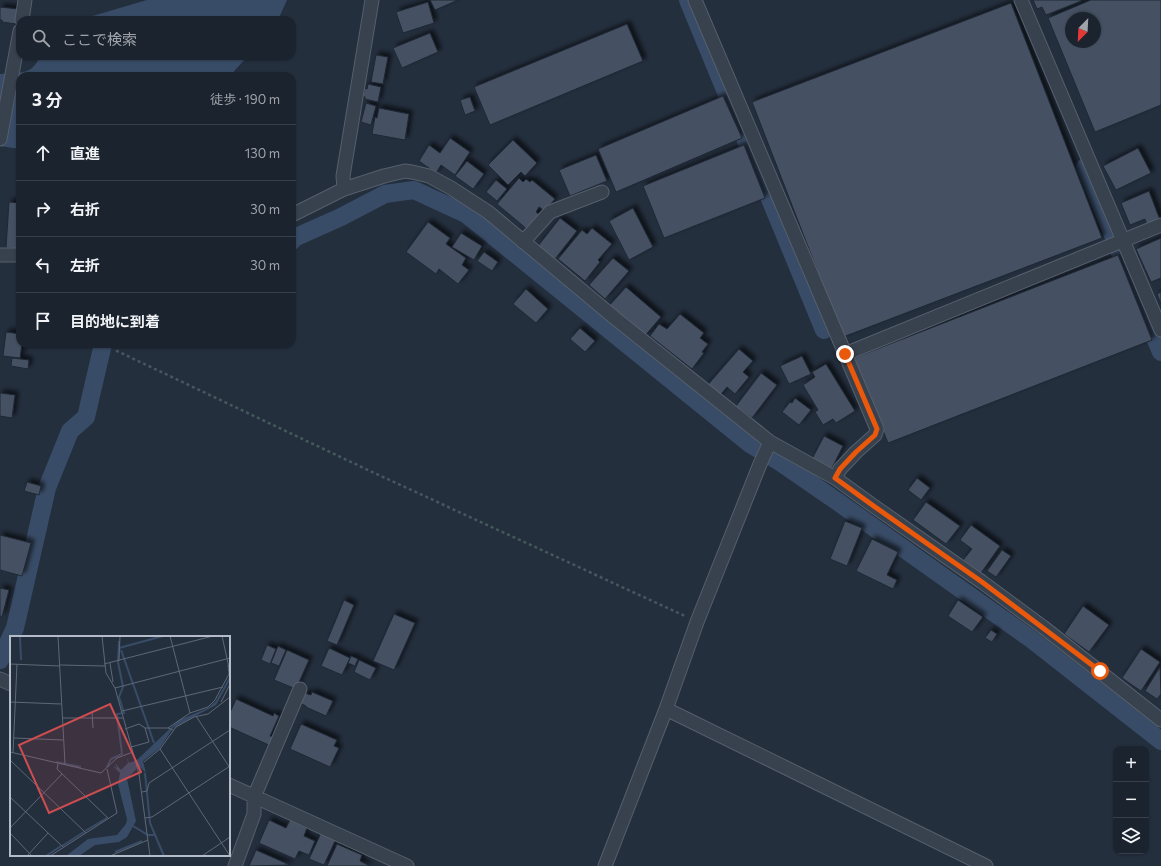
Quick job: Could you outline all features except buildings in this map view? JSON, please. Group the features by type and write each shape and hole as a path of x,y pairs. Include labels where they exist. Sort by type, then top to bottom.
{"street":[{"path":"23,16 25,0"},
{"path":"344,189 343,176 372,0"},
{"path":"695,0 877,429 875,435 840,469 835,478"},
{"path":"1022,0 1161,330"},
{"path":"0,138 16,55"},
{"path":"296,213 344,189 404,171 429,176 451,188 488,212 769,444 835,478 982,582 1056,637 1161,720"},
{"path":"523,242 550,212 602,192"},
{"path":"845,354 1161,225"},
{"path":"0,255 16,256"},
{"path":"604,866 666,709 697,622 769,444"},
{"path":"235,866 254,814 254,797 300,689"},
{"path":"666,709 986,866"},
{"path":"230,785 407,866"}],"path":[{"path":"117,348 118,351 370,471 697,622"}],"water":[{"path":"147,0 287,0 280,16 93,16"},
{"path":"38,60 244,60 234,72 24,72 33,67"},
{"path":"16,73 16,148 0,146 0,74"}],"waterway":[{"path":"688,0 824,330"},
{"path":"1085,167 1115,240"},
{"path":"296,237 341,217 385,194 414,190 466,214 750,444 780,462 838,502 1031,639 1161,741"},
{"path":"1118,248 1161,352"},
{"path":"11,636 15,628 47,488 70,431 86,417 102,348"},
{"path":"0,660 10,639"}],"route":[{"path":"845,354 877,429 875,435 840,469 835,478 982,582 1100,671"}]}
